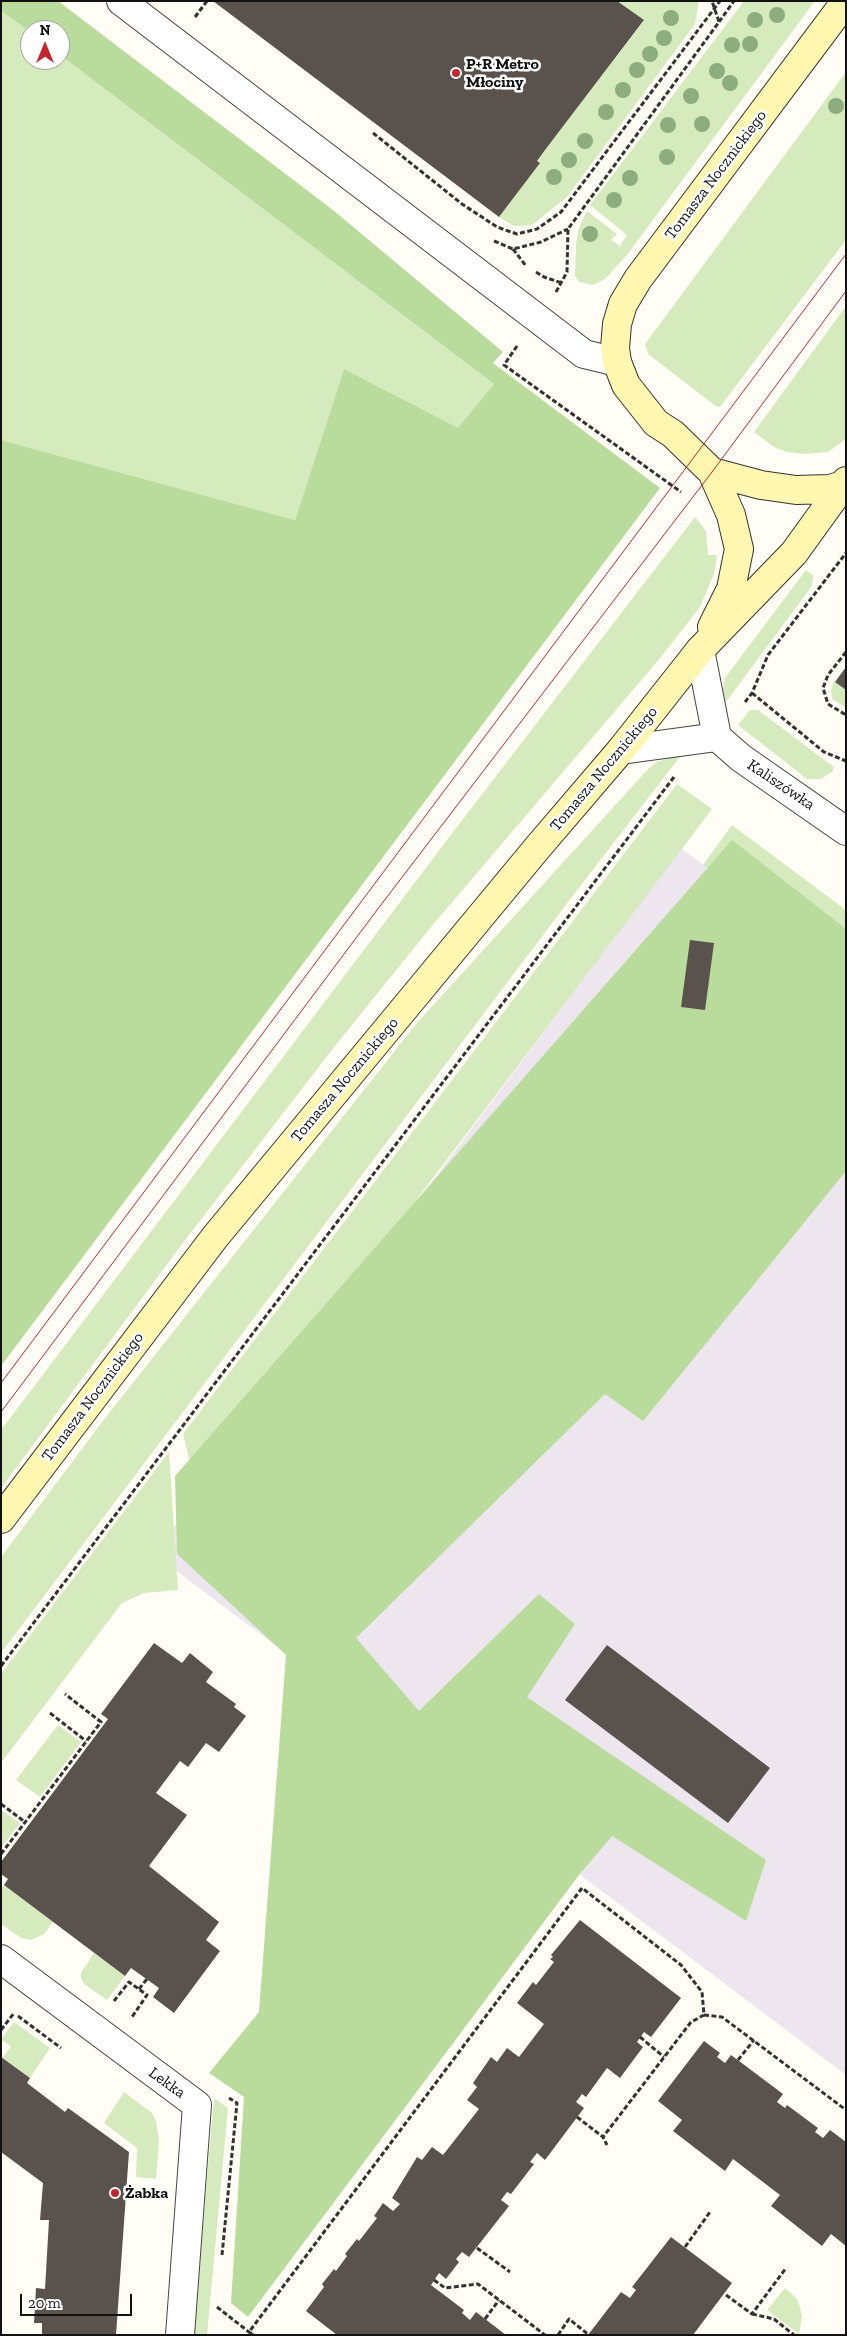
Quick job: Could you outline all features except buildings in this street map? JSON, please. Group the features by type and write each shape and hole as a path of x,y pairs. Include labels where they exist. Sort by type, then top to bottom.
{"street":[{"path":"121,1 584,354 617,362 626,385 656,423 673,434 712,472 761,485 796,490 830,489 844,483"},
{"name":"Tomasza Nocznickiego","path":"617,362 616,324 623,304 638,279 846,1"},
{"name":"Tomasza Nocznickiego","path":"700,650 731,589 739,548 732,515 712,472"},
{"name":"Tomasza Nocznickiego","path":"1,1519 215,1237 532,854 622,750 700,650 794,553 844,483"},
{"path":"622,750 716,737 700,650"},
{"name":"Kaliszówka","path":"716,737 742,758 846,831"},
{"name":"Lekka","path":"1,1959 197,2105 180,2335"}],"path":[{"path":"195,17 207,1"},
{"path":"712,1 719,22"},
{"path":"373,133 462,204 497,227 517,234 537,229 561,212 720,1"},
{"path":"513,248 541,242 568,229 734,1"},
{"path":"188,12 203,23"},
{"path":"559,288 568,272 568,229"},
{"path":"490,239 513,248 527,266 544,277 562,283"},
{"path":"512,354 504,365 684,495"},
{"path":"846,553 768,655 752,693 824,752 846,761"},
{"path":"846,652 828,675 824,688 828,704 846,715"},
{"path":"1,1666 466,1049 675,776"},
{"path":"1,1854 101,1722 65,1694"},
{"path":"50,1713 86,1741"},
{"path":"1,1804 25,1822"},
{"path":"249,2332 582,1888 680,1965 702,1992 704,2015"},
{"path":"139,1989 147,1979"},
{"path":"108,2008 129,1982 147,1995 128,2024"},
{"path":"8,2009 64,2051"},
{"path":"1,2030 14,2014"},
{"path":"603,2137 691,2022 704,2015 722,2017 846,2110"},
{"path":"640,2037 664,2057"},
{"path":"738,2060 754,2040"},
{"path":"577,2117 603,2137 606,2145"},
{"path":"685,2247 710,2212"},
{"path":"477,2248 510,2272"},
{"path":"752,2314 786,2268"},
{"path":"434,2280 445,2288 478,2284 545,2335"},
{"path":"726,2295 752,2314 774,2319 794,2335"},
{"path":"485,2319 499,2300"},
{"path":"217,2307 253,2335"},
{"path":"558,2335 569,2319 588,2335"}],"shaded area":[{"path":"681,848 846,972 846,2075 154,1554"}],"green space":[{"path":"1,1 58,1 333,210 503,352 493,363 660,488 1,1366 1,440 295,520 344,369 458,428 494,384 70,63 70,20 20,20 20,25 1,11"},
{"path":"617,1 699,1 695,24 567,197 532,225 514,226 499,217 540,163 537,161 545,150 644,21"},
{"path":"744,1 815,1 627,255 605,279 593,285 579,282 575,276 576,246 578,230 587,211 617,234 611,240 620,246 627,235 590,205"},
{"path":"1,11 20,25 20,70 70,70 70,63 494,384 458,429 344,369 295,520 1,440"},
{"path":"846,72 846,240 720,407 717,407 648,354 645,344"},
{"path":"846,306 846,439 828,452 805,454 787,452 774,447 754,432"},
{"path":"695,517 706,531 708,555 717,555 714,574 700,607 661,657 431,927 335,1046 186,1239 1,1488 1,1430 453,832"},
{"path":"806,570 813,575 812,586 726,702 722,693 725,678"},
{"path":"834,681 846,690 846,708 832,699 831,690"},
{"path":"750,710 758,710 834,767 832,772 821,779 807,779 738,725"},
{"path":"682,754 1,1653 1,1557 102,1422 416,1024 649,768 657,762"},
{"path":"677,784 712,809 197,1490 183,1434"},
{"path":"732,825 846,910 846,972 703,865"},
{"path":"732,840 846,929 846,1171 643,1421 605,1394 356,1638 419,1711 539,1594 575,1624 527,1697 766,1860 746,1921 612,1836 579,1875 248,2317 231,2303 244,2097 209,2073 259,2012 286,1655 177,1554 175,1476"},
{"path":"169,1452 178,1590 144,1593 122,1603 1,1763 1,1674"},
{"path":"58,1725 81,1742 40,1797 16,1780"},
{"path":"1,1810 20,1823 1,1848"},
{"path":"4,1885 53,1922 44,1934 31,1940 21,1938 1,1924 1,1888"},
{"path":"94,1953 125,1976 107,2000 84,1984 81,1978 81,1973"},
{"path":"14,2022 50,2048 30,2078 2,2058 11,2047 1,2039"},
{"path":"124,2092 152,2113 156,2121 159,2141 156,2179 136,2177 137,2148 104,2123"},
{"path":"214,2098 228,2108 207,2335 193,2335"},
{"path":"785,2288 797,2299 800,2307 802,2317 799,2334 767,2310"}],"tram line":[{"path":"1,1383 846,254"},
{"path":"1,1412 377,910 712,472 846,291"}],"place":[{"name":"P+R Metro Młociny","path":"456,73"},
{"name":"Żabka","path":"115,2193"}]}
